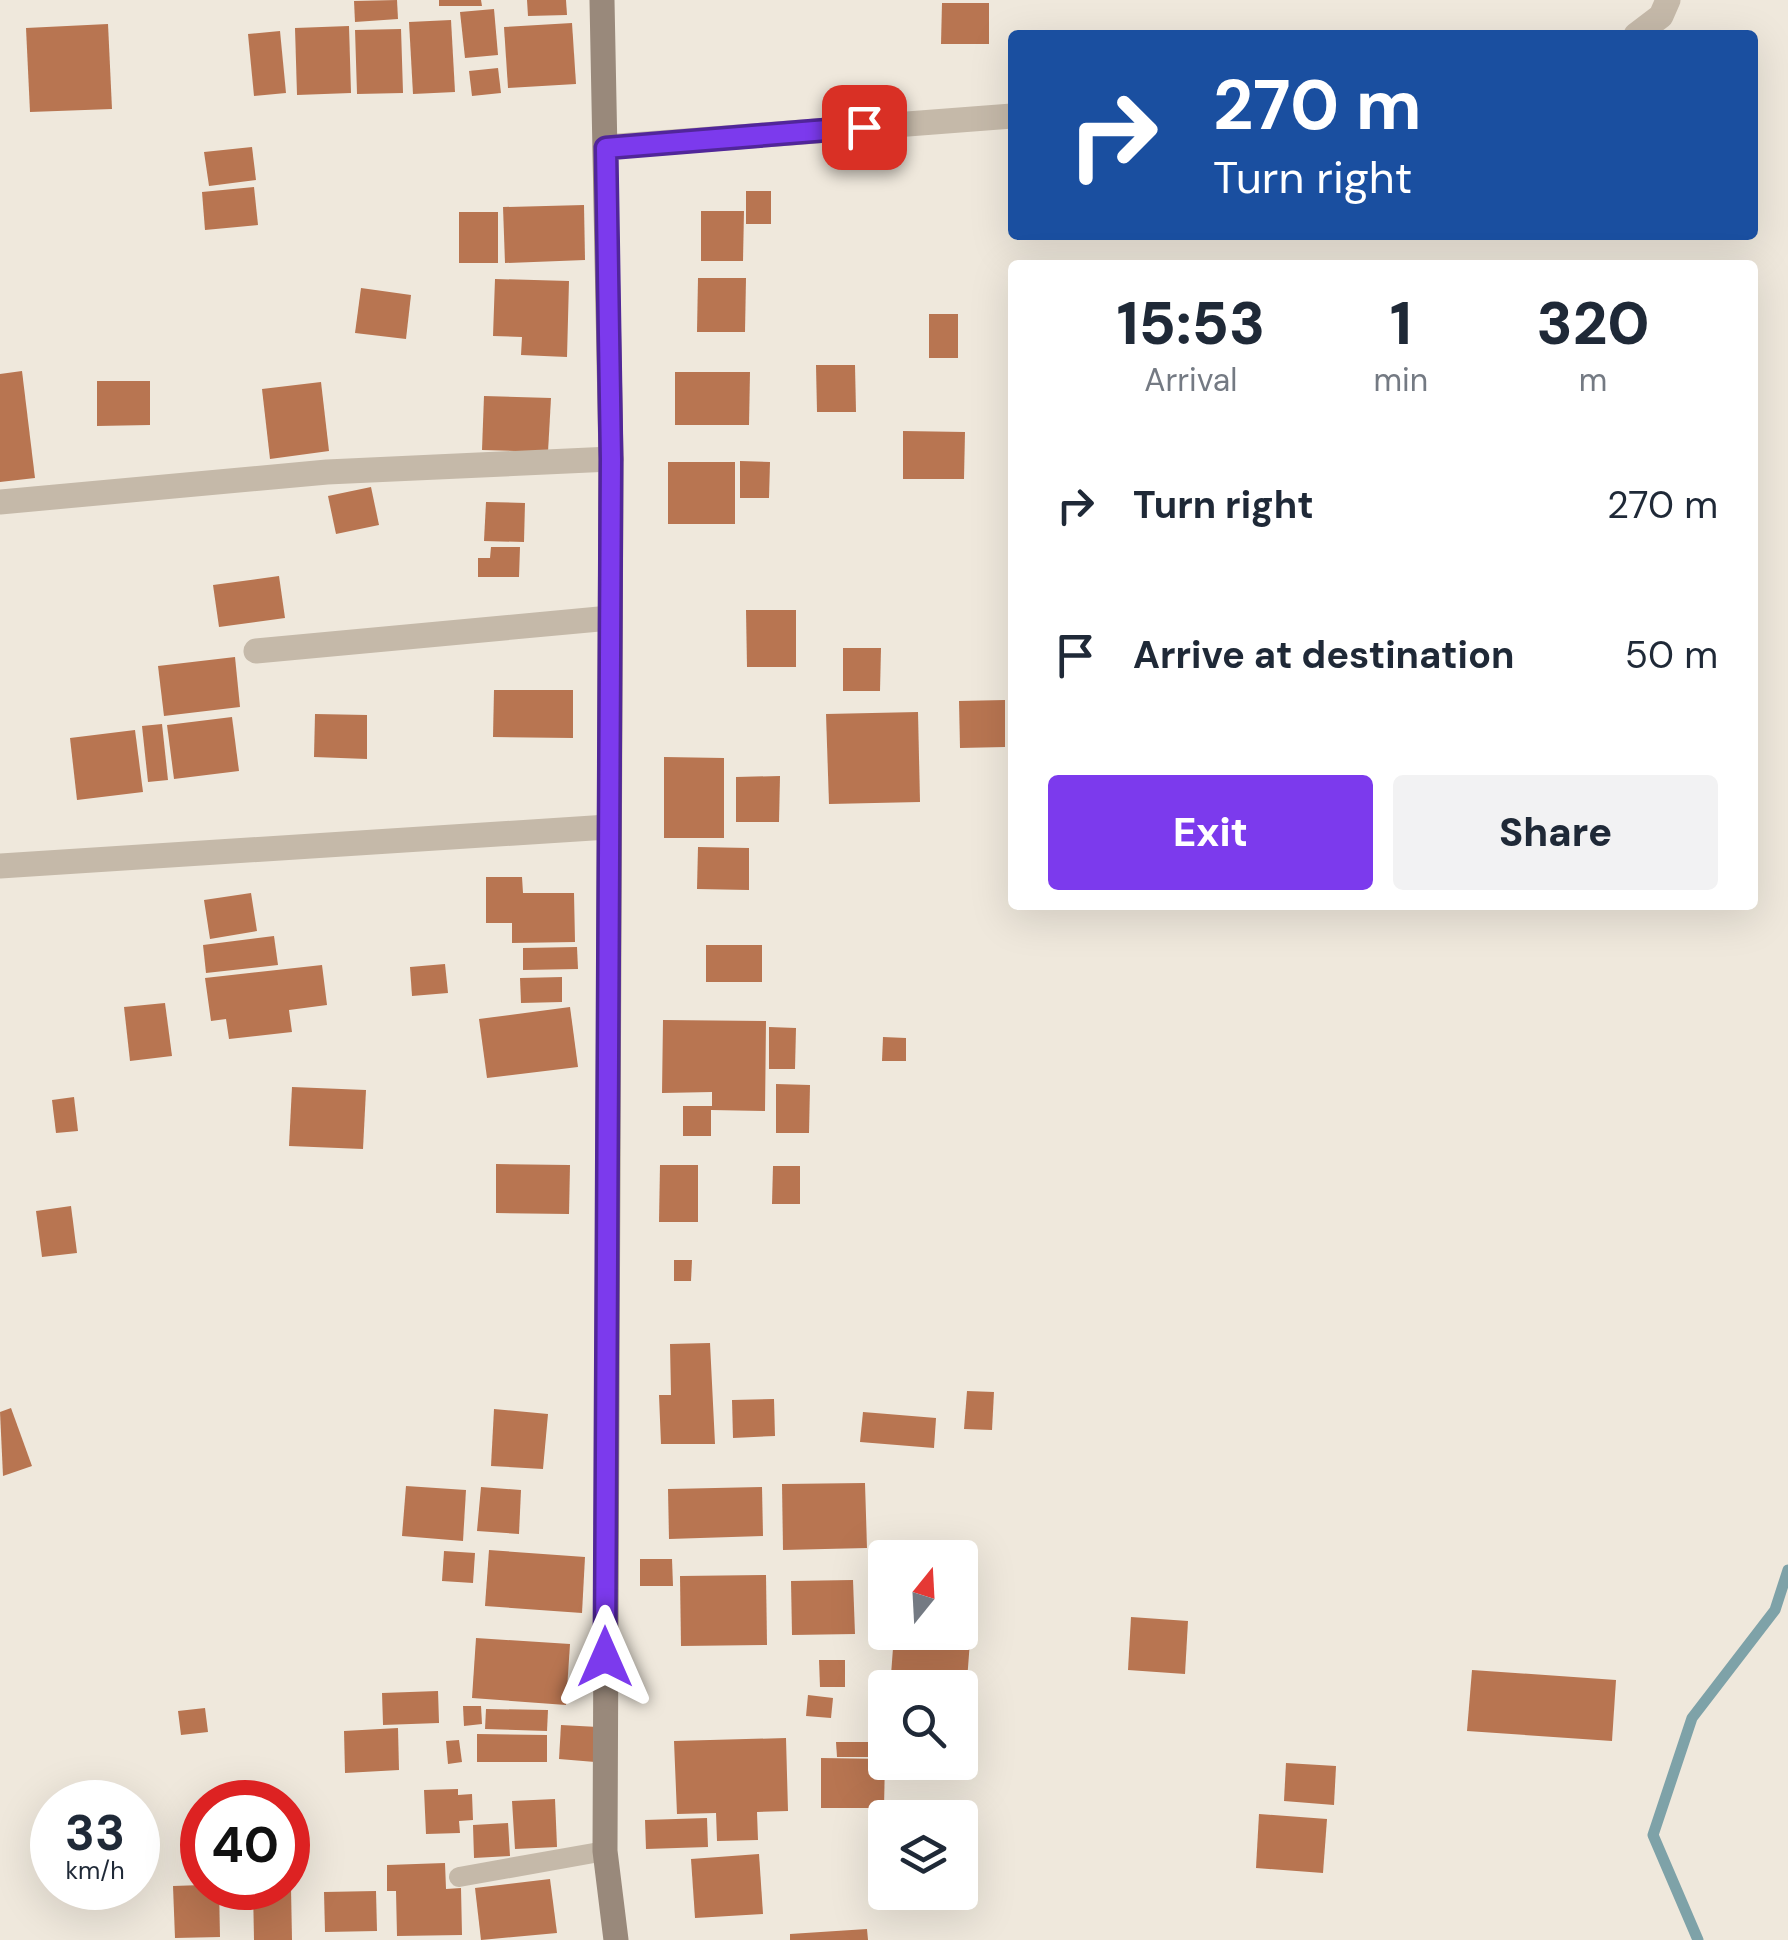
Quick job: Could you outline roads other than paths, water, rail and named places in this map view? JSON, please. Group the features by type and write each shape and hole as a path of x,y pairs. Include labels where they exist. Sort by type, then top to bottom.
{"street":[{"path":"602,0 611,459 604,1851 616,1940"},
{"path":"1643,30 1661,16 1668,0"},
{"path":"606,148 1008,116"},
{"path":"0,502 328,472 611,459"},
{"path":"256,651 610,618"},
{"path":"0,866 608,827"}],"lane":[{"path":"458,1877 604,1851"}],"waterway":[{"path":"1698,1940 1653,1835 1692,1718 1775,1610 1788,1570"}]}
